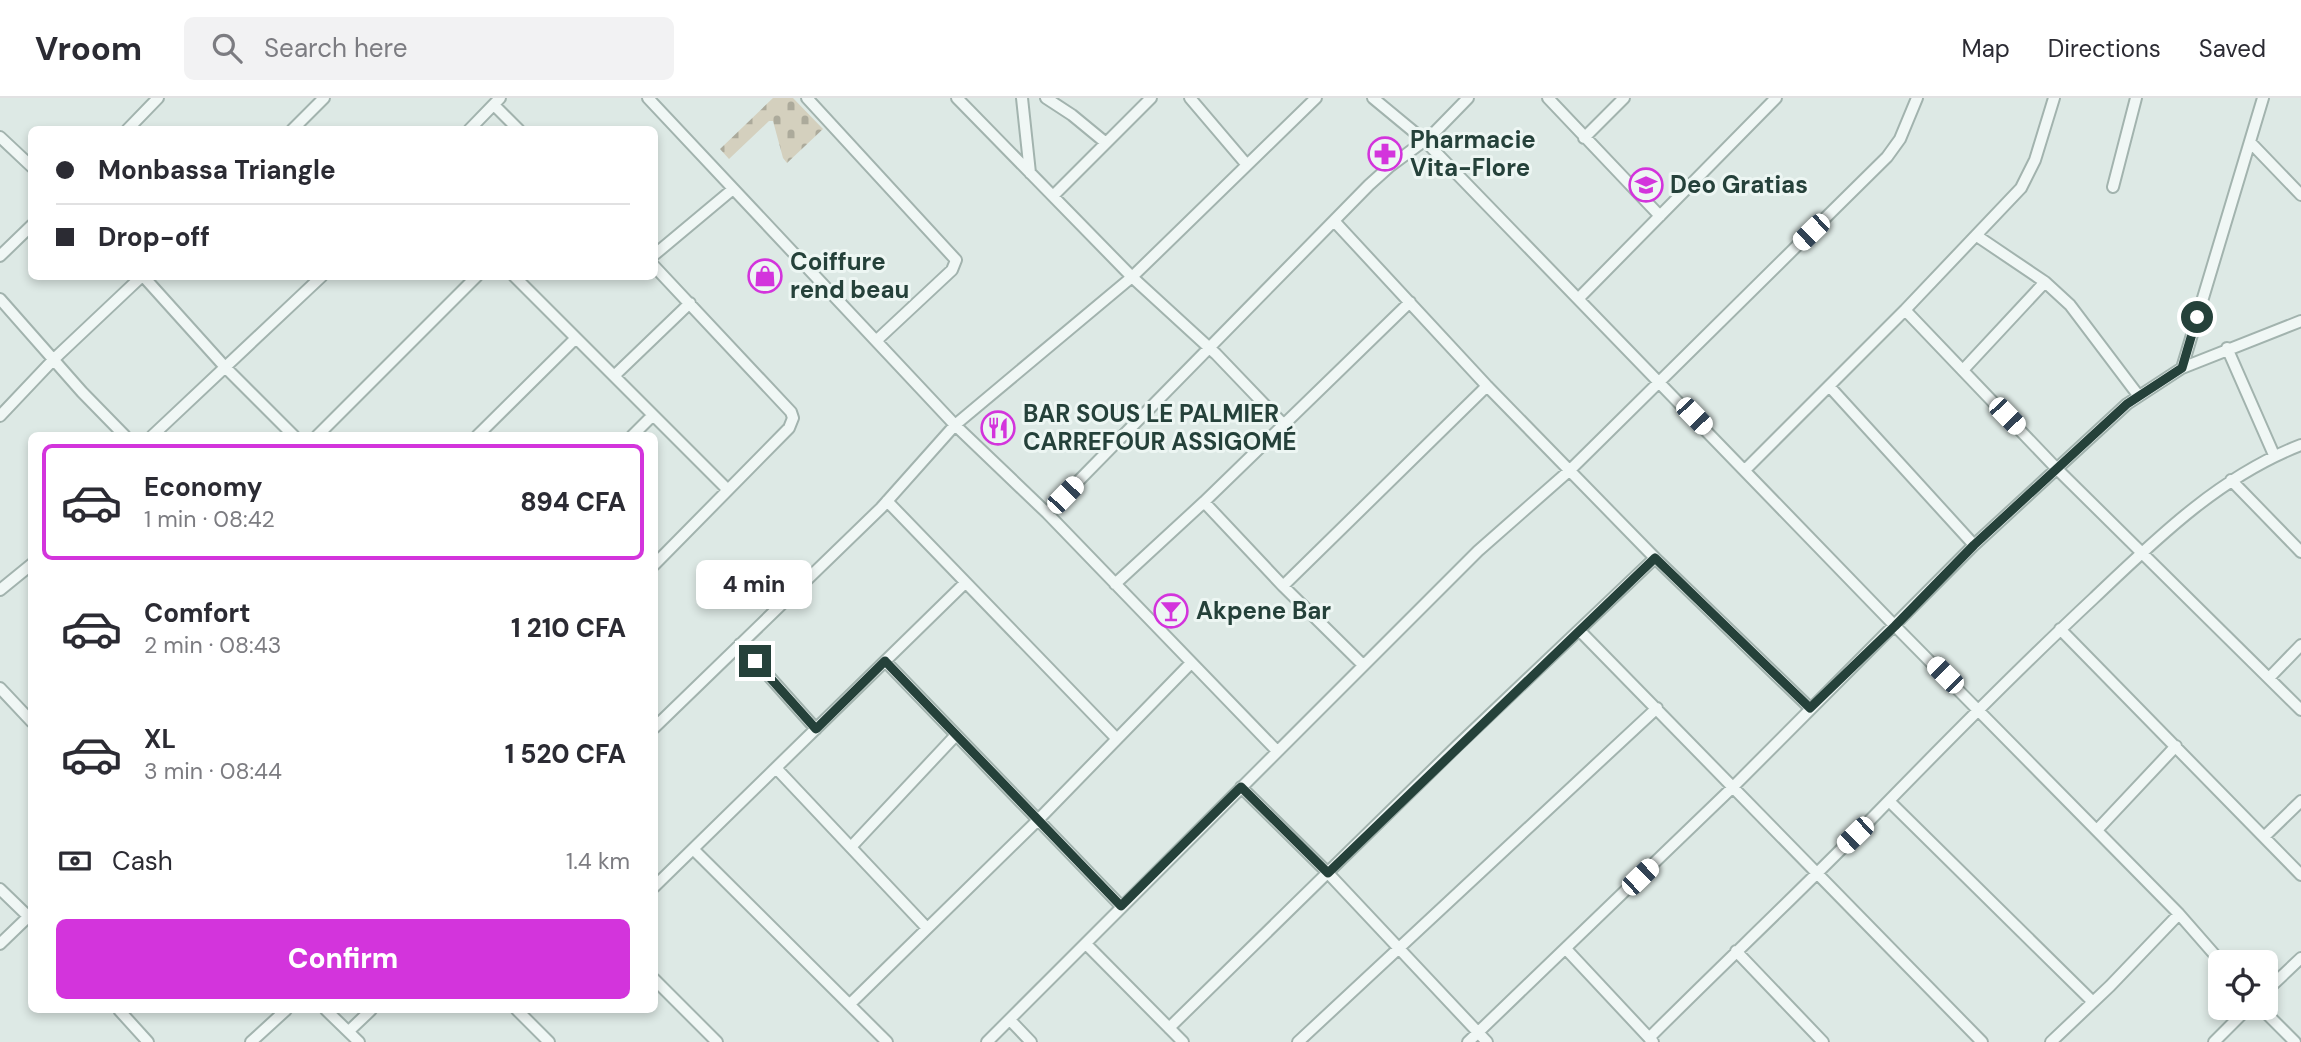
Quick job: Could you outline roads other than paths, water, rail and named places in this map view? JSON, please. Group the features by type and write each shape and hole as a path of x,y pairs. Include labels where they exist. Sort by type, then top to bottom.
{"street":[{"path":"131,126 158,98"},
{"path":"296,126 324,98"},
{"path":"807,98 956,260 952,270 877,340"},
{"path":"957,98 1132,278 1284,425"},
{"path":"1021,98 1030,173"},
{"path":"1046,98 1106,143"},
{"path":"1053,196 1151,98"},
{"path":"1190,98 1247,165"},
{"path":"658,724 887,502 956,425 1132,278 1316,98"},
{"path":"1373,98 1425,141 1895,626 2179,914 2210,950"},
{"path":"1047,513 1207,348 1389,167 1425,141 1468,98"},
{"path":"1548,98 1660,216"},
{"path":"1584,138 1624,98"},
{"path":"1578,299 1776,98"},
{"path":"987,1042 1478,551 1570,470 1887,157 1900,139 1917,98"},
{"path":"1745,470 1905,310 2021,188 2030,173 2054,98"},
{"path":"2113,187 2136,98"},
{"path":"2182,368 2263,98"},
{"path":"473,126 497,101 516,126"},
{"path":"656,101 733,189 956,425 1047,513 1277,751"},
{"path":"0,137 28,163"},
{"path":"2250,142 2301,195"},
{"path":"658,252 733,189"},
{"path":"1335,222 1487,386 1655,558 1810,708"},
{"path":"0,256 28,229"},
{"path":"1977,236 2045,282 2070,305 2138,395"},
{"path":"658,270 791,412 793,418 789,428 658,561"},
{"path":"0,416 54,359 139,280"},
{"path":"147,280 225,367 289,432"},
{"path":"156,432 318,280"},
{"path":"321,432 473,280"},
{"path":"518,280 728,490"},
{"path":"1963,370 2045,282"},
{"path":"0,299 121,432"},
{"path":"1115,584 1204,502 1410,302"},
{"path":"614,376 690,303"},
{"path":"1905,310 2057,469 2301,710"},
{"path":"1468,1042 1734,786 1974,545 2138,395 2182,368 2301,321"},
{"path":"481,432 576,338"},
{"path":"2227,348 2274,455"},
{"path":"1283,586 1487,386"},
{"path":"1829,386 1974,545"},
{"path":"636,432 652,416"},
{"path":"1566,949 1651,1040 1978,708 2143,552 2231,480 2274,455 2301,445"},
{"path":"2231,480 2301,552"},
{"path":"887,502 1117,739"},
{"path":"1204,502 1283,586 1363,665"},
{"path":"1169,1028 1458,745 1655,558"},
{"path":"0,590 28,567"},
{"path":"658,883 965,583"},
{"path":"2060,629 2301,875"},
{"path":"1580,631 1982,1042"},
{"path":"740,644 816,729"},
{"path":"2269,678 2301,645"},
{"path":"885,661 1121,906"},
{"path":"850,1004 1038,820 1191,663"},
{"path":"0,688 28,718"},
{"path":"1298,1042 1657,708"},
{"path":"852,847 956,735"},
{"path":"2097,830 2176,746"},
{"path":"776,768 926,927"},
{"path":"1241,787 1328,873 1487,1042"},
{"path":"1889,800 2093,1002"},
{"path":"2265,836 2301,801"},
{"path":"693,849 887,1042"},
{"path":"0,889 28,917"},
{"path":"2051,1042 2179,914"},
{"path":"0,944 28,921"},
{"path":"1086,944 1183,1042"},
{"path":"1736,951 1823,1042"},
{"path":"2278,979 2301,958"},
{"path":"658,983 716,1042"},
{"path":"122,1013 148,1042"},
{"path":"251,1042 283,1013"},
{"path":"330,1013 350,1030 359,1042"},
{"path":"350,1030 368,1013"},
{"path":"520,1013 549,1042"},
{"path":"1010,1020 1031,1042"},
{"path":"2214,1042 2236,1020"},
{"path":"2273,1020 2295,1042"}],"place":[{"name":"Pharmacie Vita-Flore","path":"1385,154"},
{"name":"Deo Gratias","path":"1646,185"},
{"name":"Coiffure rend beau","path":"765,276"},
{"name":"BAR SOUS LE PALMIER CARREFOUR ASSIGOMÉ","path":"998,428"},
{"name":"Akpene Bar","path":"1171,611"}]}
